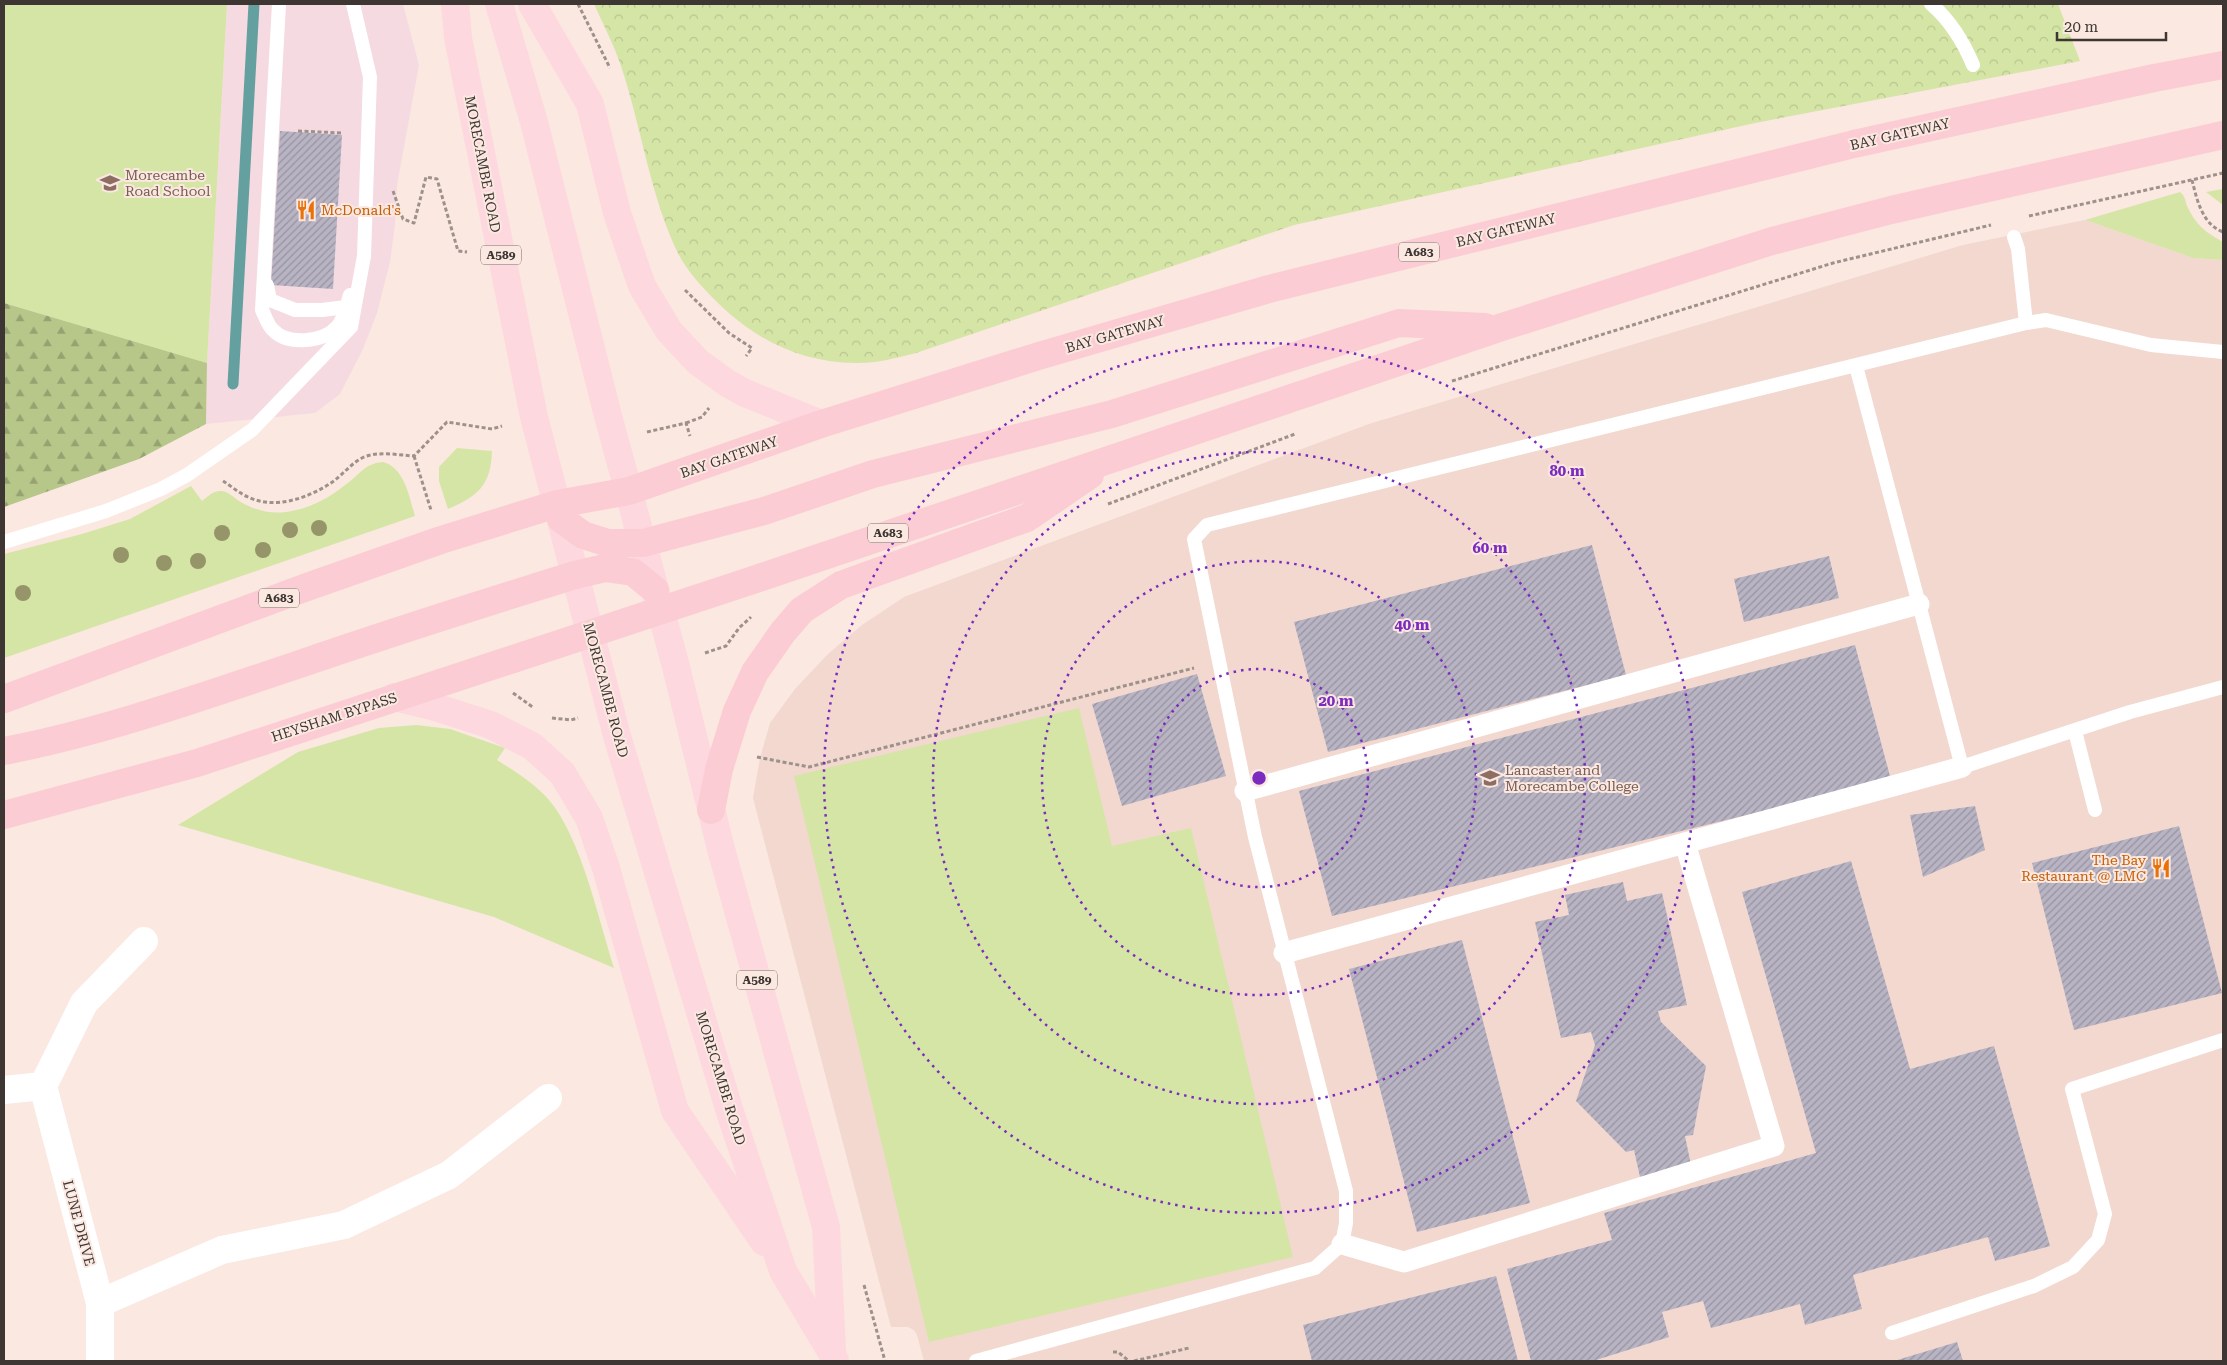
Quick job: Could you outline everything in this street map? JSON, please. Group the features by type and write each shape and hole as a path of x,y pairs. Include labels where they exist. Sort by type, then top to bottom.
{"highway":[{"name":"BAY GATEWAY","path":"629,491 821,424 1042,355 1269,289 1854,144 2154,78 2223,65"},
{"name":"A683","path":"658,599 1116,457 1502,328 1781,239 1891,210 2223,135"},
{"path":"559,512 583,535 608,543 643,543 764,511 873,474 1112,414 1399,323 1502,328"},
{"path":"711,810 719,769 737,712 755,672 783,632 802,610 841,585 1028,518 1116,457"},
{"name":"A683","path":"4,699 441,540 559,512 629,491"},
{"path":"4,751 42,744 142,717 364,642 575,575 605,568 633,572 658,599"},
{"name":"HEYSHAM BYPASS","path":"4,815 197,763 590,632 658,599"}],"main road":[{"name":"MORECAMBE ROAD","path":"455,4 458,38 534,417 617,736 727,1102 783,1271 834,1357"},
{"name":"MORECAMBE ROAD","path":"499,4 534,122 711,810 826,1227 834,1357"},
{"path":"532,4 590,104 617,213 642,286 669,331 698,362 728,383 745,393 821,424"},
{"path":"394,697 435,707 491,725 532,746 562,773 589,818 603,860 675,1111 783,1271"}],"street":[{"path":"1245,791 1918,604"},
{"path":"1284,953 1962,767"},
{"path":"1342,1244 1404,1262 1774,1146 1685,843"},
{"path":"4,1090 43,1086 84,1003 144,941"},
{"name":"LUNE DRIVE","path":"43,1086 100,1303 100,1361"},
{"path":"100,1303 222,1250 344,1225 449,1175 548,1098"}],"lane":[{"path":"279,4 262,310 273,330 289,339 313,340 329,334 339,326 364,256"},
{"path":"4,542 106,511 161,489 205,463 252,430 351,327 364,256 370,77 353,4"},
{"path":"1931,4 1941,12 1961,37 1973,64"},
{"path":"2014,237 2018,249 2026,323"},
{"path":"265,270 270,300 295,310 322,310 346,307"},
{"path":"976,1361 1315,1268 1342,1244 1346,1223 1346,1191 1284,953 1245,791 1194,539 1207,525 2026,323 2046,320 2151,345 2223,352"},
{"path":"1856,366 1962,767 2130,712 2223,686"},
{"path":"2075,731 2095,810"},
{"path":"1892,1332 2034,1286 2073,1266 2098,1240 2105,1214 2072,1089 2223,1040"}],"path":[{"path":"578,4 612,73"},
{"path":"296,133 296,130 349,134"},
{"path":"2021,218 2223,173"},
{"path":"392,186 403,220 414,223 426,177 437,180 458,251 467,252"},
{"path":"2192,180 2198,204 2208,221 2223,232"},
{"path":"1445,384 1833,263 1993,224"},
{"path":"680,282 685,291 729,333 752,348 746,357"},
{"path":"654,430 702,417 710,407"},
{"path":"218,478 249,498 266,502 290,501 309,496 332,482 365,456 384,454 414,456 447,422 492,429"},
{"path":"686,422 691,439"},
{"path":"1102,506 1296,434"},
{"path":"414,456 432,512"},
{"path":"719,648 726,646 739,628 758,611"},
{"path":"754,756 809,767 1219,661"},
{"path":"507,688 535,708"},
{"path":"549,718 571,720"},
{"path":"862,1278 885,1361"},
{"path":"1134,1361 1189,1348"}],"shaded area":[{"path":"227,4 403,4 419,65 397,185 395,225 390,262 377,313 363,349 340,394 315,413 206,424 207,363"},
{"name":"Lancaster and Morecambe College","path":"2085,220 2193,258 2223,260 2223,1361 924,1361 914,1330 908,1327 891,1327 753,798 760,758 770,723 795,689 828,654 862,625 904,597 1369,424 1963,245"}],"green space":[{"name":"Morecambe Road School","path":"4,4 227,4 207,363 4,303"},
{"path":"594,4 2058,4 2080,61 1755,123 1294,225 916,353 875,362 852,363 807,357 767,340 730,314 708,293 687,268 678,254 658,203 621,66"},
{"path":"2223,189 2223,205 2206,192"},
{"path":"2180,192 2197,223 2223,242 2223,260 2193,258 2085,220"},
{"path":"4,303 207,363 206,424 139,459 4,507"},
{"path":"457,448 492,451 491,463 486,481 481,488 475,494 448,509 439,481 439,467"},
{"path":"383,462 396,470 401,477 408,492 415,516 4,658 4,554 82,534 130,519 191,486 202,501 214,492 222,491 262,511 294,511 325,499 366,467"},
{"path":"1079,708 1112,846 1191,828 1293,1257 929,1342 794,776"},
{"path":"416,725 450,729 505,748 497,760 531,783 549,800 571,835 580,857 614,968 494,917 178,825 298,752 379,728"}],"building":[{"name":"McDonald's","path":"280,131 342,135 333,289 271,285"},
{"path":"1592,545 1626,675 1328,752 1294,622"},
{"path":"1829,556 1839,598 1744,622 1734,579"},
{"path":"1855,645 1891,780 1332,916 1299,791"},
{"path":"1197,674 1226,776 1122,806 1092,704"},
{"path":"1975,806 1985,850 1923,877 1910,815"},
{"path":"2179,826 2222,993 2074,1030 2032,863"},
{"path":"1851,861 1910,1069 1994,1046 2050,1246 1995,1261 1988,1237 1853,1275 1862,1309 1805,1325 1800,1304 1711,1328 1703,1301 1662,1312 1669,1337 1593,1361 1531,1361 1507,1269 1612,1240 1604,1213 1816,1153 1742,892"},
{"path":"1623,882 1627,901 1662,893 1687,1005 1658,1011 1661,1022 1706,1066 1693,1135 1685,1136 1691,1165 1640,1177 1634,1150 1626,1152 1576,1101 1595,1045 1591,1032 1561,1038 1535,922 1569,915 1565,895"},
{"path":"1462,940 1530,1203 1417,1232 1349,969"},
{"path":"1496,1276 1518,1361 1312,1361 1303,1325"},
{"path":"1957,1342 1963,1361 1894,1361"}],"waterway":[{"path":"233,384 254,4"}],"place":[{"name":"Morecambe Road School","path":"110,183"},
{"name":"McDonald's","path":"306,210"},
{"name":"Lancaster and Morecambe College","path":"1490,778"},
{"name":"The Bay Restaurant @ LMC","path":"2161,868"}]}
